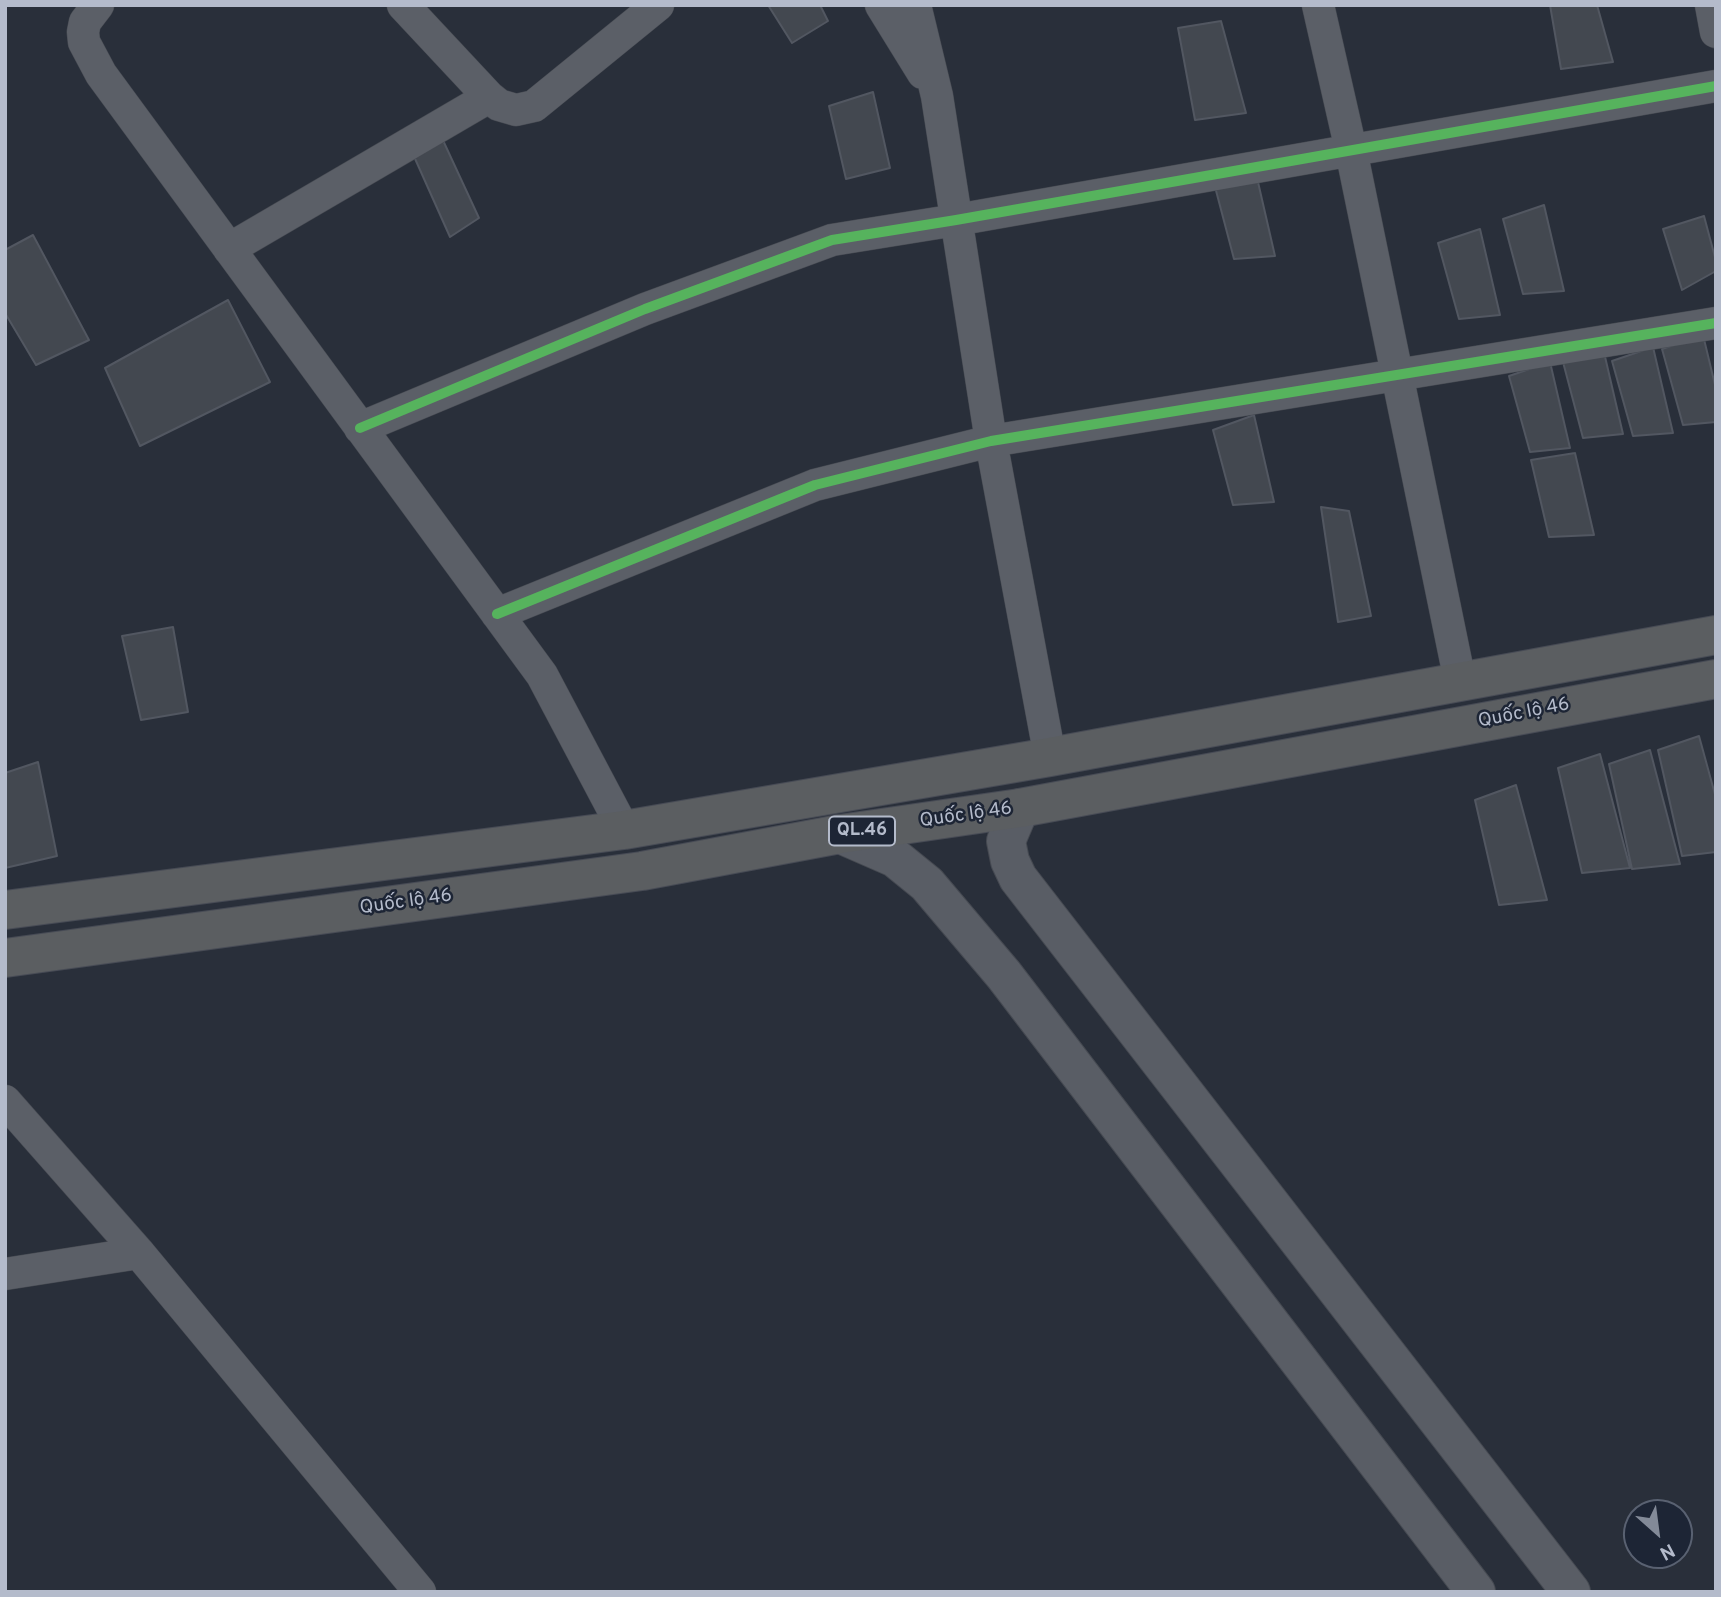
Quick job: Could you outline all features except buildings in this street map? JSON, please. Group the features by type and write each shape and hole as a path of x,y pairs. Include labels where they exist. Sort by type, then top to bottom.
{"highway":[{"name":"QL.46","path":"5,910 624,830 1050,757 1716,635"},
{"name":"Quốc lộ 46","path":"5,958 642,871 840,834 1020,808 1716,678"},
{"path":"448,853 452,897"}],"street":[{"path":"98,5 85,22 83,32 84,42 101,74 542,675 624,830"},
{"path":"403,5 489,97 499,105 516,110 534,106 657,5"},
{"path":"881,5 937,96"},
{"path":"915,5 937,96 990,441 1050,757"},
{"path":"1318,5 1352,150 1460,681"},
{"path":"1711,5 1716,32"},
{"path":"360,428 645,309 832,240 1716,86"},
{"path":"229,249 489,97"},
{"path":"497,614 815,485 990,441 1716,323"},
{"path":"1020,808 1006,841 1010,861 1018,878 1570,1592"},
{"path":"840,834 895,858 927,884 1004,975 1476,1592"},
{"path":"5,1101 139,1253 420,1592"},
{"path":"5,1273 139,1253"}],"cycle path":[{"path":"360,428 645,309 832,240 1716,86"},
{"path":"497,614 815,485 991,441 1716,323"}]}
